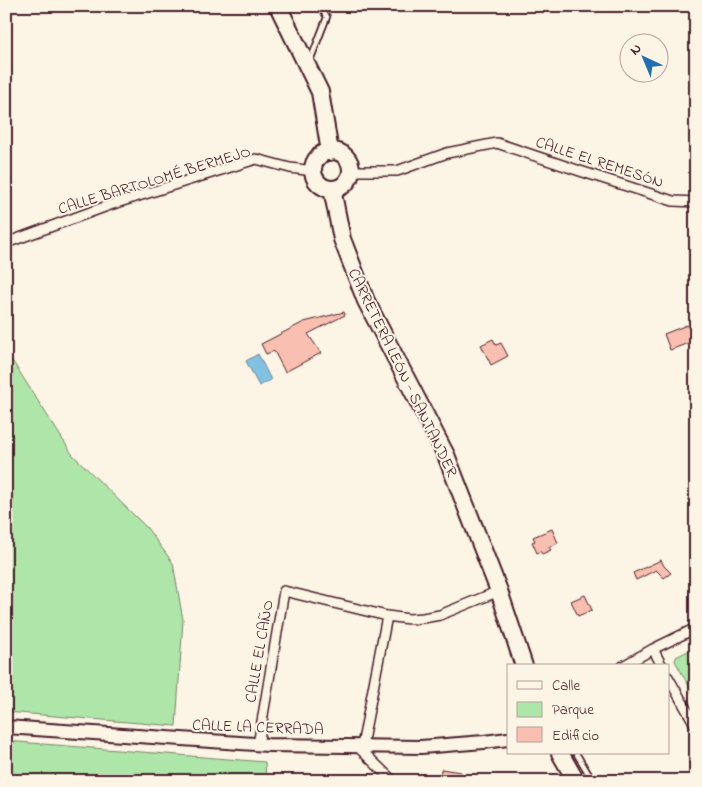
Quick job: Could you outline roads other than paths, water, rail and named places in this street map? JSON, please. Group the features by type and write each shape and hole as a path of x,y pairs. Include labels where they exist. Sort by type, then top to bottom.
{"highway":[{"path":"278,6 320,92 330,152"},
{"path":"324,153 338,153 348,159 351,171 349,180 344,185 332,189 319,184 315,178 314,165 324,153"},
{"name":"CARRETERA LEÓN - SANTANDER","path":"332,189 342,239 366,301 446,455 499,591 523,664"},
{"path":"561,754 576,781"}],"street":[{"name":"CALLE EL REMESÓN","path":"351,171 397,171 447,153 497,143 673,201 696,202"},
{"name":"CALLE BARTOLOMÉ BERMEJO","path":"6,243 110,205 256,160 290,168 314,171"},
{"name":"CALLE EL CAÑO","path":"258,744 284,591 387,616"},
{"path":"393,781 359,746 387,616 409,619 440,615 499,591"},
{"path":"627,664 696,628"},
{"path":"653,649 661,664"},
{"path":"670,680 696,726"},
{"name":"CALLE LA CERRADA","path":"6,728 258,744 421,747 507,739"}],"lane":[{"path":"308,67 327,17 320,6"},
{"path":"577,754 593,781"}],"water":[{"path":"258,354 271,380 259,386 246,361"}]}
